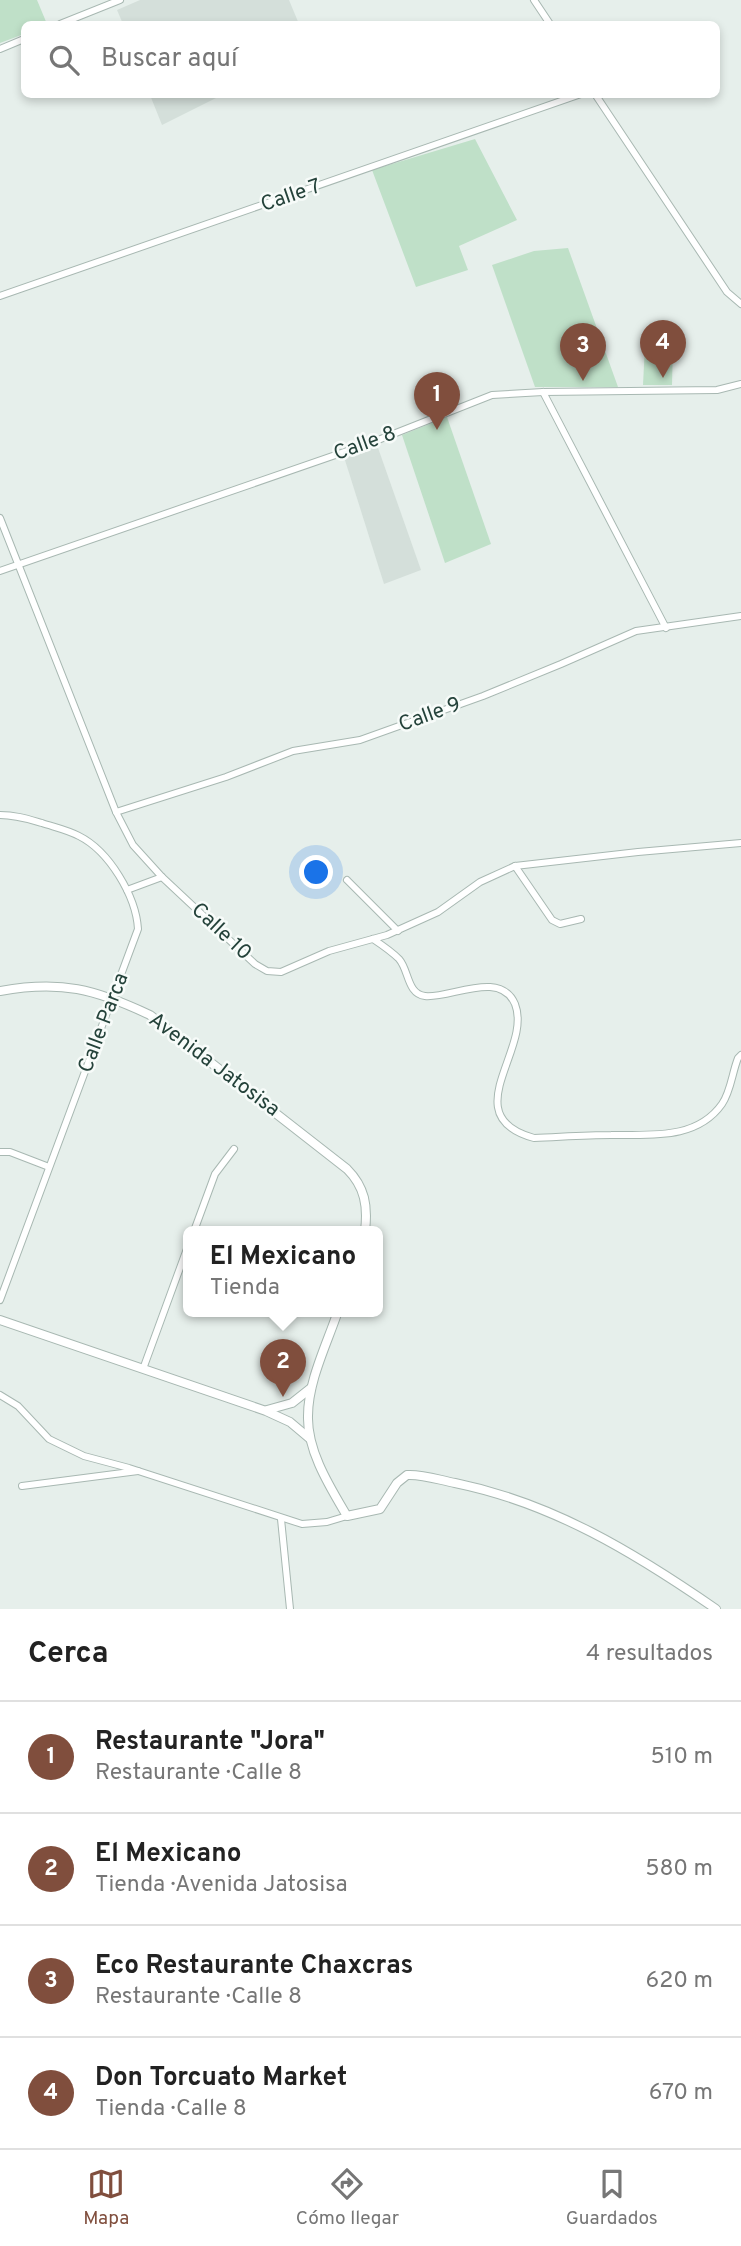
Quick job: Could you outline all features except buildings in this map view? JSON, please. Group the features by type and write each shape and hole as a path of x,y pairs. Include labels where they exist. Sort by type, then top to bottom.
{"street":[{"path":"68,21 120,0"},
{"path":"534,0 548,21"},
{"path":"0,49 21,40"},
{"name":"Calle 7","path":"0,296 569,98"},
{"path":"598,98 730,298 741,304"},
{"name":"Calle 8","path":"0,571 373,442 483,397 543,392 717,390 741,384"},
{"path":"543,392 666,628"},
{"name":"Calle 10","path":"0,518 116,812 133,845 162,877 255,964 267,971 281,972 329,951 398,931 438,912 480,882 516,866 741,843"},
{"name":"Calle 9","path":"116,812 293,751 360,740 483,696 636,631 741,616"},
{"name":"Calle Parca","path":"0,815 15,815 80,836 107,859 127,890 136,914 138,929 0,1300"},
{"path":"516,866 552,920 560,924 581,919"},
{"path":"127,890 162,877"},
{"path":"347,880 398,931"},
{"path":"373,939 398,958 411,987 421,995 437,996 480,986 498,989 512,999 517,1018 499,1087 498,1104 509,1127 523,1135 534,1138 654,1136 689,1129 715,1112 722,1104 741,1055"},
{"name":"Avenida Jatosisa","path":"0,991 51,985 91,990 113,997 150,1015 347,1169 355,1177 365,1196 365,1226"},
{"path":"196,1226 215,1174 234,1149"},
{"path":"0,1152 10,1152 49,1167"},
{"path":"143,1369 183,1260"},
{"path":"336,1317 313,1386 308,1418 311,1440 330,1486 347,1516"},
{"path":"0,1320 266,1411 290,1422 311,1440"},
{"path":"266,1411 292,1403 313,1386"},
{"path":"0,1395 18,1406 49,1439 84,1456 138,1471 281,1519 309,1525 380,1509 397,1483 407,1475 485,1489 564,1517 659,1570 716,1609"},
{"path":"22,1486 138,1471"},
{"path":"281,1519 290,1609"}],"shaded area":[{"path":"140,0 289,0 298,21 122,21 117,10"},
{"path":"151,98 216,98 162,125"},
{"path":"377,445 421,570 384,584 344,457"}],"green space":[{"path":"0,0 37,0 46,21 21,21 21,35 0,43"},
{"path":"475,139 517,220 459,246 468,270 416,287 372,170"},
{"path":"568,248 618,387 535,387 492,265 534,251"},
{"path":"645,345 673,345 672,385 643,385"},
{"path":"447,417 491,544 445,563 402,435"}],"place":[{"name":"Don Torcuato Market","path":"663,378"},
{"name":"Eco Restaurante Chaxcras","path":"583,381"},
{"name":"Restaurante \"Jora\"","path":"437,430"},
{"name":"El Mexicano","path":"283,1397"}]}
